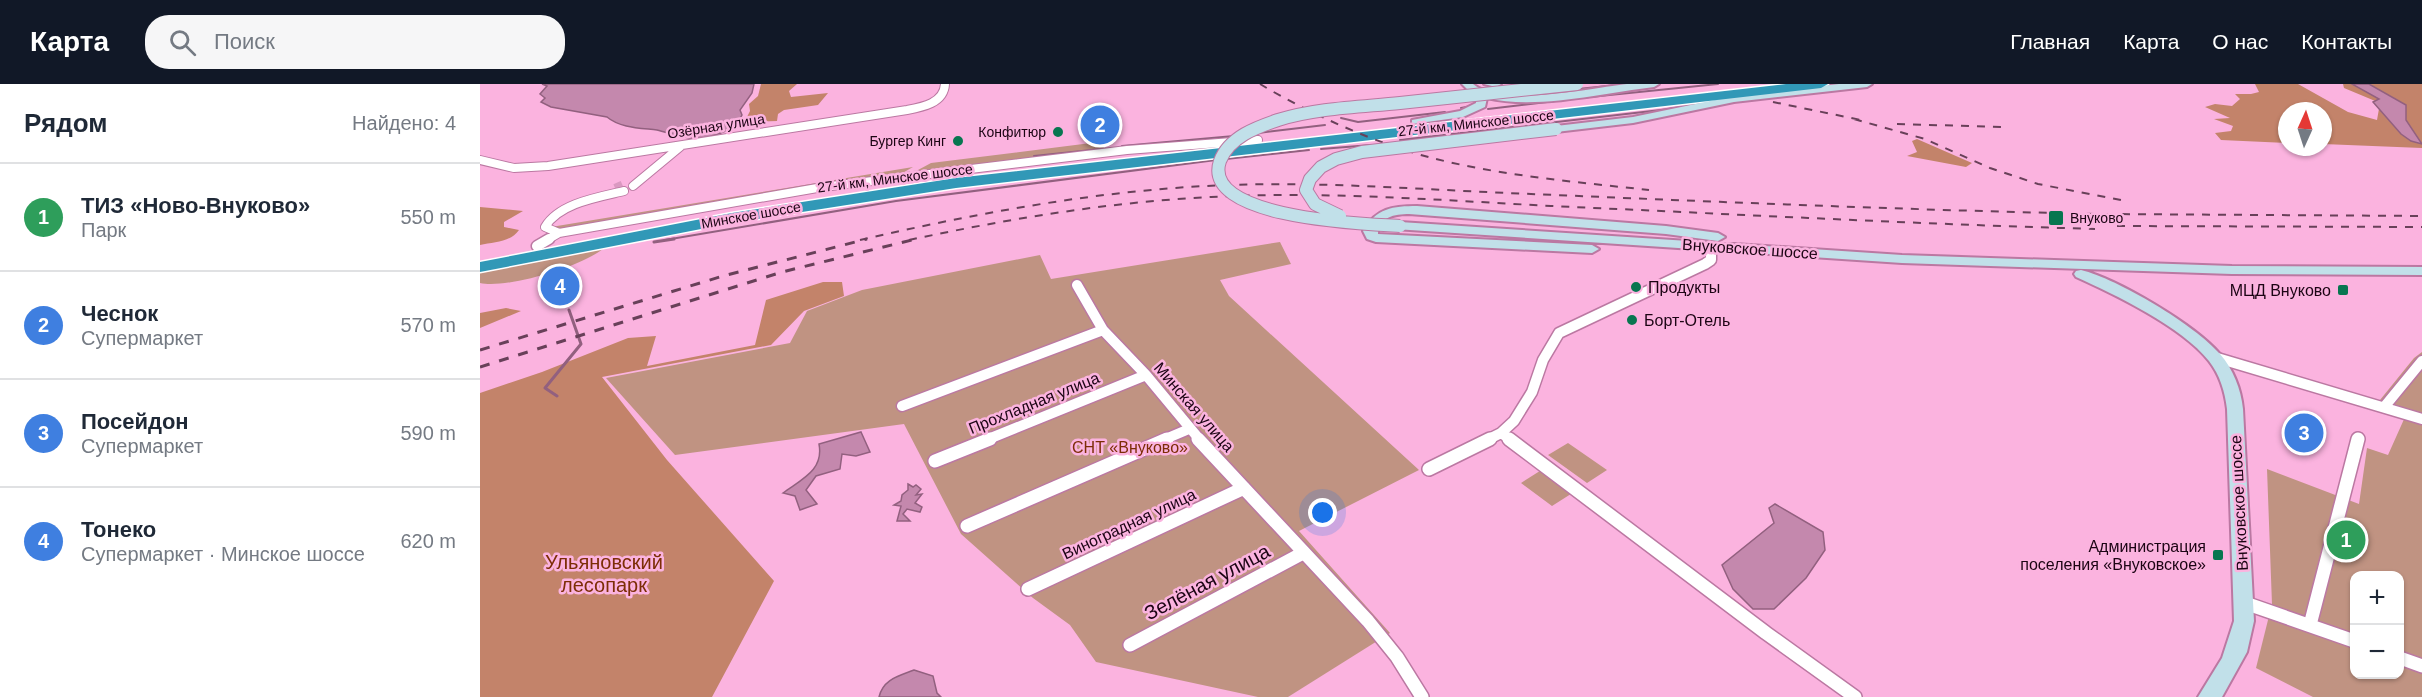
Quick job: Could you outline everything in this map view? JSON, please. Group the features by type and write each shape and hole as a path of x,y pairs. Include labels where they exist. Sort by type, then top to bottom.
{"highway":[{"name":"27-й км, Минское шоссе","path":"1131,158 1258,140 1754,84"},
{"name":"27-й км, Минское шоссе","path":"1131,158 1821,84"},
{"name":"Минское шоссе","path":"480,257 794,198 933,178 1131,158"},
{"name":"Минское шоссе","path":"480,267 654,232 814,204 1131,158"}],"main road":[{"path":"1467,84 1478,92 1503,98 1524,98 1654,84"},
{"path":"1489,84 1496,84"},
{"path":"1577,84 1345,108 1296,116 1266,124 1242,136 1225,152 1218,172 1224,185 1241,200 1256,207 1326,220 1669,244"},
{"path":"1400,225 1351,219 1327,212 1308,196 1306,190 1308,182 1324,165 1355,154 1633,120 1734,99 1867,84"},
{"path":"1416,122 1475,110 1483,101 1478,92"},
{"path":"1755,257 1376,238 1370,234 1370,231 1375,220 1385,213 1417,210 1666,230 1833,255"},
{"name":"Внуковское шоссе","path":"1669,244 2104,274 2202,345 2214,357 2227,378 2235,404 2245,603 2238,650 2232,665 2209,697"},
{"name":"Внуковское шоссе","path":"1669,244 1755,257 1953,270 2104,274"},
{"path":"2104,274 2232,270 2422,271"}],"street":[{"name":"Озёрная улица","path":"480,160 501,167 531,168 650,151 917,107 941,97 946,88 945,84"},
{"name":"27-й км, Минское шоссе","path":"537,246 559,233 806,189 1116,151 1258,140"},
{"path":"559,233 545,227 547,221 561,211 624,187 649,174 667,157 685,145"},
{"path":"650,151 662,152 667,157"},
{"path":"1429,469 1501,433 1514,421 1532,392 1543,360 1559,333 1705,264 1711,260 1711,255"},
{"name":"Минская улица","path":"1077,285 1103,330 1146,375 1189,429 1367,618 1406,667 1422,697"},
{"path":"902,406 1103,330"},
{"path":"2214,357 2385,406 2422,419"},
{"path":"2385,406 2422,361"},
{"name":"Прохладная улица","path":"935,461 1146,375"},
{"path":"967,526 1189,429"},
{"path":"1501,433 1766,633 1856,697"},
{"path":"2310,625 2358,438"},
{"name":"Виноградная улица","path":"1028,589 1244,488"},
{"name":"Зелёная улица","path":"1130,645 1299,548"},
{"path":"2245,603 2350,639"},
{"path":"2404,659 2422,666"}],"green space":[{"path":"761,84 797,84 789,91 791,97 828,93 818,105 784,110 778,114 777,121 749,122 746,119 750,111 749,104 758,96"},
{"path":"2255,84 2298,84 2330,102 2278,102 2278,143 2221,140 2215,133 2231,131 2233,126 2214,119 2230,118 2205,107 2215,104 2232,106 2240,99 2235,94 2259,92"},
{"path":"2343,84 2422,84 2422,148 2332,144 2332,103 2348,112 2377,120 2380,103 2344,88"},
{"path":"1917,139 1972,163 1966,167 1907,156 1917,152 1912,141"},
{"path":"1091,143 1099,144 1106,149 918,172 931,163"},
{"path":"913,167 899,175 562,230 551,227"},
{"path":"480,207 523,211 504,222 504,227 519,230 507,239 480,245"},
{"name":"СНТ «Внуково»","path":"1280,242 1291,264 1220,280 1229,296 1419,470 1299,531 1390,633 1288,697 1258,697 1096,662 1070,625 1033,598 961,534 904,424 675,455 606,378 790,343 807,311 862,290 1040,255 1051,279"},
{"path":"604,248 563,269 508,283 480,283 480,271"},
{"name":"Ульяновский лесопарк","path":"823,282 842,282 844,296 804,311 771,345 602,377 667,460 774,581 712,697 480,697 480,393 542,372 628,338 656,336 647,366 755,345 766,300"},
{"path":"506,308 521,311 480,328 480,313"},
{"path":"2422,352 2422,697 2313,697 2256,668 2272,604 2267,469 2359,504 2367,448 2388,455 2405,417 2380,400 2414,358"},
{"path":"1568,443 1607,470 1587,483 1548,455"},
{"path":"1543,469 1574,492 1552,506 1521,483"}],"shaded area":[{"path":"542,84 754,84 752,93 740,110 742,115 738,122 717,135 692,138 624,125 607,117 551,107 541,102 545,98 540,94 547,86"},
{"path":"2352,84 2369,84 2406,105 2406,120 2422,144 2411,141 2401,134 2373,102 2379,99"},
{"path":"861,432 870,452 856,456 842,454 840,469 816,476 806,490 817,504 800,510 795,496 783,493 815,467 820,453 819,444"},
{"path":"908,484 913,487 916,485 921,489 916,495 922,494 915,503 922,507 920,512 907,509 903,514 910,521 897,521 901,506 894,505 901,501 902,495 908,490"},
{"path":"1775,504 1823,532 1825,550 1806,578 1774,609 1753,609 1733,589 1722,565 1774,523 1769,508"},
{"path":"914,670 933,676 937,693 941,697 879,697 888,682"}],"waterway":[{"path":"1578,89 1627,84"},
{"path":"1570,99 1718,84"},
{"path":"1488,109 1564,100"},
{"path":"1461,108 1472,106"},
{"path":"1400,140 1678,108"},
{"path":"1341,118 1358,122 1445,112"},
{"path":"1258,133 1325,125"},
{"path":"1122,146 1234,136"},
{"path":"1321,149 1371,145"},
{"path":"1034,156 1101,149"},
{"path":"1226,159 1309,150"},
{"path":"665,240 896,201 1216,160"},
{"path":"654,242 674,239"},
{"path":"557,396 545,388 581,344 569,310"}],"tunnel":[{"path":"615,188 624,184"}],"railway":[{"path":"1260,84 1343,127 1389,145 1432,158 1513,174 1649,190"},
{"path":"1773,102 1861,120"},
{"path":"1854,119 1925,139 1990,168 2038,184 2121,200"},
{"path":"1897,124 2002,127"},
{"path":"860,240 945,221 1075,199 1162,189 1247,184 1328,185 2099,214"},
{"path":"909,240 1021,218 1097,207 1173,199 1253,195 1381,197 1823,219 2095,229"},
{"path":"2106,214 2422,216"},
{"path":"2117,226 2422,227"},
{"path":"480,350 723,276 867,239"},
{"path":"480,367 782,272 916,239"}],"place":[{"name":"Чеснок","path":"1100,125"},
{"name":"Конфитюр","path":"1058,132"},
{"name":"Бургер Кинг","path":"958,141"},
{"name":"Внуково","path":"2056,218"},
{"name":"Тонеко","path":"560,286"},
{"name":"Продукты","path":"1636,287"},
{"name":"МЦД Внуково","path":"2343,290"},
{"name":"Борт-Отель","path":"1632,320"},
{"name":"Посейдон","path":"2304,433"},
{"name":"ТИЗ «Ново-Внуково»","path":"2346,540"},
{"name":"Администрация поселения «Внуковское»","path":"2218,555"}]}
